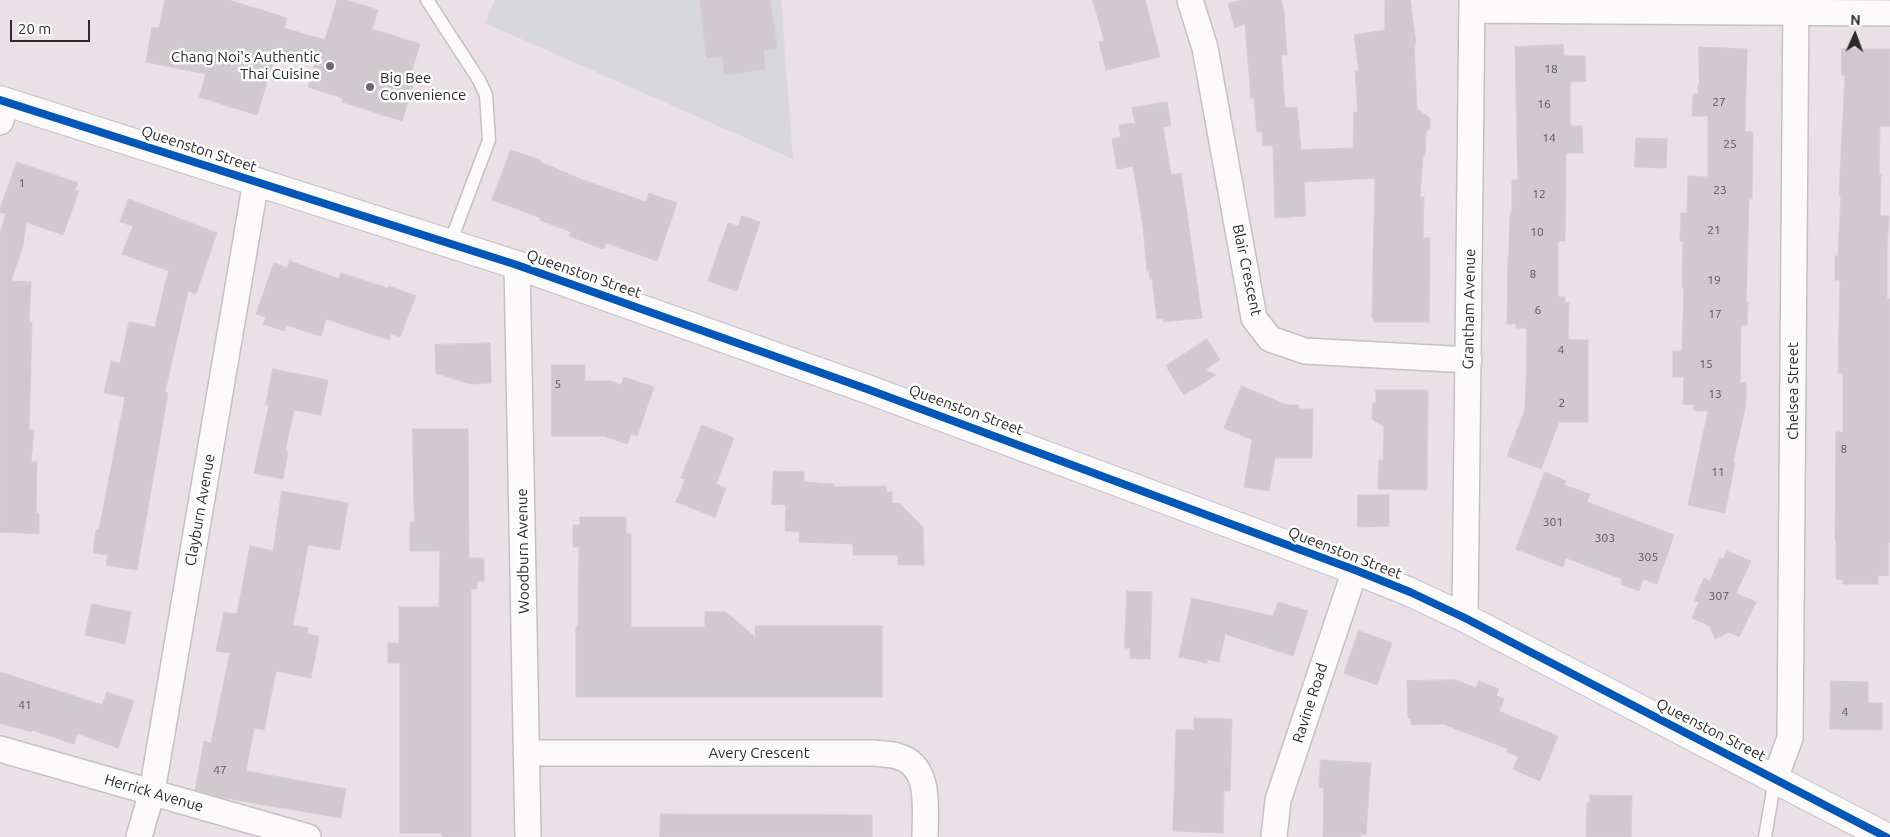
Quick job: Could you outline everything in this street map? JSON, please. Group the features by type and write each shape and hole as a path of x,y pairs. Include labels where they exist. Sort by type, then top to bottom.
{"main road":[{"name":"Queenston Street","path":"2,108 256,181 517,265 867,388 1354,570 1410,592 1466,618 1886,837"}],"street":[{"name":"Blair Crescent","path":"1190,0 1205,48 1254,318 1270,339 1305,351 1469,360"},
{"name":"Grantham Avenue","path":"1466,618 1472,5"},
{"path":"1472,5 1796,7 1890,14"},
{"name":"Chelsea Street","path":"1775,779 1790,738 1796,7"},
{"name":"Clayburn Avenue","path":"139,837 152,792 256,181"},
{"name":"Woodburn Avenue","path":"517,265 528,837"},
{"name":"Ravine Road","path":"1274,837 1278,800 1354,570"},
{"name":"Herrick Avenue","path":"0,749 308,837"},
{"name":"Avery Crescent","path":"526,753 864,753 897,756 908,761 916,768 922,778 925,790 925,837"}],"lane":[{"path":"427,0 479,80 486,95 489,140 450,243"},
{"path":"1765,837 1775,779"}],"shaded area":[{"path":"495,0 781,0 793,159 485,23"}],"building":[{"path":"165,0 229,0 287,18 284,28 325,40 337,0 347,0 378,10 372,29 420,44 409,80 414,82 402,121 342,102 343,98 308,87 315,64 276,53 257,115 199,97 206,74 146,62 152,27 159,28"},
{"path":"700,0 770,0 777,48 763,50 765,69 725,75 722,56 707,58"},
{"path":"1093,0 1145,0 1160,57 1106,70 1099,42 1104,41"},
{"path":"1243,0 1281,0 1285,17 1287,55 1281,55 1285,108 1297,107 1301,150 1353,148 1354,112 1358,112 1355,71 1359,71 1354,35 1385,30 1385,0 1410,0 1416,44 1414,45 1417,109 1430,118 1430,129 1426,132 1420,197 1424,197 1423,238 1430,238 1429,322 1374,322 1372,318 1375,178 1304,182 1306,216 1275,218 1273,145 1263,146 1262,131 1257,132 1254,98 1251,98 1245,24 1235,28 1228,4"},
{"path":"1563,45 1564,56 1585,56 1586,81 1570,82 1570,126 1582,126 1583,153 1566,153 1565,241 1558,241 1558,297 1565,297 1565,303 1569,302 1568,340 1588,340 1588,422 1559,422 1541,469 1507,456 1525,410 1526,383 1527,328 1516,328 1516,324 1507,324 1512,180 1518,180 1515,47"},
{"path":"1699,47 1747,49 1745,132 1753,132 1752,199 1749,199 1747,325 1741,325 1740,383 1746,382 1746,404 1733,462 1735,462 1725,513 1688,505 1708,411 1693,410 1694,405 1683,404 1684,377 1673,377 1673,351 1682,351 1684,287 1682,287 1683,242 1680,241 1681,213 1687,213 1688,176 1708,177 1708,116 1692,116 1693,94 1698,94 1699,85"},
{"path":"1842,49 1890,49 1890,126 1880,126 1879,174 1881,174 1880,216 1889,216 1887,299 1890,299 1890,542 1888,542 1888,576 1878,575 1878,584 1843,584 1843,580 1836,579 1836,432 1843,432 1843,373 1838,373 1840,280 1835,280 1835,256 1838,256 1841,196 1839,196 1845,75 1842,75"},
{"path":"1167,102 1171,125 1163,127 1171,175 1181,173 1202,318 1164,322 1163,318 1157,319 1152,279 1150,279 1149,271 1147,271 1143,226 1133,166 1117,169 1112,139 1121,137 1119,125 1135,123 1132,108"},
{"path":"1636,138 1667,139 1666,168 1635,167"},
{"path":"511,150 540,160 540,162 583,180 646,202 649,193 677,203 657,261 606,243 603,249 569,236 571,232 540,220 541,218 492,200"},
{"path":"17,162 78,183 75,190 79,191 63,235 26,222 23,246 11,281 31,282 29,322 32,323 29,429 34,430 31,462 37,462 36,513 39,513 39,534 0,532 0,234 6,214 0,212 0,209"},
{"path":"129,199 217,233 196,294 188,291 165,392 168,393 137,570 106,565 108,555 93,553 96,530 99,530 125,397 104,393 111,361 120,363 129,322 155,327 169,271 122,254 133,226 120,222"},
{"path":"742,216 760,222 737,291 708,281 728,223 738,226"},
{"path":"290,261 339,279 341,273 388,288 389,286 416,296 400,337 391,334 389,340 326,319 321,336 286,325 284,331 263,324 266,317 256,314 274,263 287,268"},
{"path":"1207,339 1220,360 1205,370 1216,375 1184,395 1166,366"},
{"path":"490,343 491,383 470,384 436,373 435,345"},
{"path":"552,365 585,365 585,381 611,381 621,385 624,377 654,387 637,436 631,434 627,444 604,436 552,436"},
{"path":"273,369 328,380 321,415 294,410 285,451 288,452 283,479 254,473 269,405 266,405"},
{"path":"1242,386 1286,405 1299,405 1299,409 1313,409 1312,458 1275,458 1269,491 1244,487 1252,440 1224,428"},
{"path":"1376,390 1428,390 1427,490 1378,489 1379,460 1383,460 1384,427 1372,419 1373,403 1376,402"},
{"path":"702,425 734,438 716,484 726,488 715,517 676,502 685,479 681,478"},
{"path":"413,429 468,429 469,558 484,558 484,581 477,581 477,589 471,589 471,837 442,837 442,833 400,833 400,663 388,663 388,643 399,643 399,607 439,607 440,551 410,551 410,522 414,522"},
{"path":"774,471 804,472 804,482 834,484 834,487 886,486 886,492 892,492 892,504 899,503 923,527 924,565 898,565 898,555 853,555 853,544 799,542 800,532 785,531 786,505 772,504"},
{"path":"1545,472 1566,481 1564,485 1590,494 1587,502 1674,535 1657,584 1643,579 1639,591 1621,584 1622,579 1566,558 1563,567 1516,549"},
{"path":"282,491 348,503 340,550 308,545 293,625 308,628 307,634 319,636 311,678 276,671 264,730 254,728 246,771 346,789 341,818 219,797 195,790 204,741 211,743 230,653 216,651 224,612 237,614 250,546 273,551"},
{"path":"1358,495 1389,495 1389,526 1358,527"},
{"path":"580,517 626,517 626,534 631,534 631,627 705,627 705,612 726,612 756,638 755,626 882,626 882,697 576,697 579,547 573,547 573,525 580,525"},
{"path":"1727,551 1751,561 1736,593 1756,602 1739,637 1729,632 1715,639 1710,626 1692,618 1699,602 1694,600 1704,578 1710,581 1720,558 1723,559"},
{"path":"1127,591 1152,592 1150,659 1130,658 1130,648 1125,648"},
{"path":"1192,598 1273,616 1278,602 1308,611 1293,656 1225,634 1219,662 1207,659 1207,663 1179,657"},
{"path":"92,604 131,612 125,644 85,635"},
{"path":"1359,631 1392,643 1377,685 1344,673"},
{"path":"0,672 102,705 107,692 134,701 118,748 77,733 74,744 32,730 31,732 0,723"},
{"path":"1456,680 1476,688 1479,681 1499,689 1496,696 1504,699 1499,711 1558,736 1540,781 1513,769 1518,757 1507,752 1508,749 1443,724 1411,725 1411,718 1408,718 1407,681"},
{"path":"1831,681 1868,682 1868,703 1882,703 1882,730 1830,729"},
{"path":"1194,718 1232,719 1230,791 1224,791 1223,833 1173,831 1176,730 1194,730"},
{"path":"1321,760 1371,763 1366,834 1361,834 1360,837 1323,837 1324,788 1319,787"},
{"path":"1590,795 1632,796 1631,837 1586,837 1587,803 1590,803"},
{"path":"661,814 872,815 872,837 660,837"}],"cycle path":[{"path":"0,100 517,265 867,389 1355,570 1410,592 1465,618 1886,837"}],"place":[{"name":"Chang Noi's Authentic Thai Cuisine","path":"330,66"},
{"name":"Big Bee Convenience","path":"370,87"}]}
